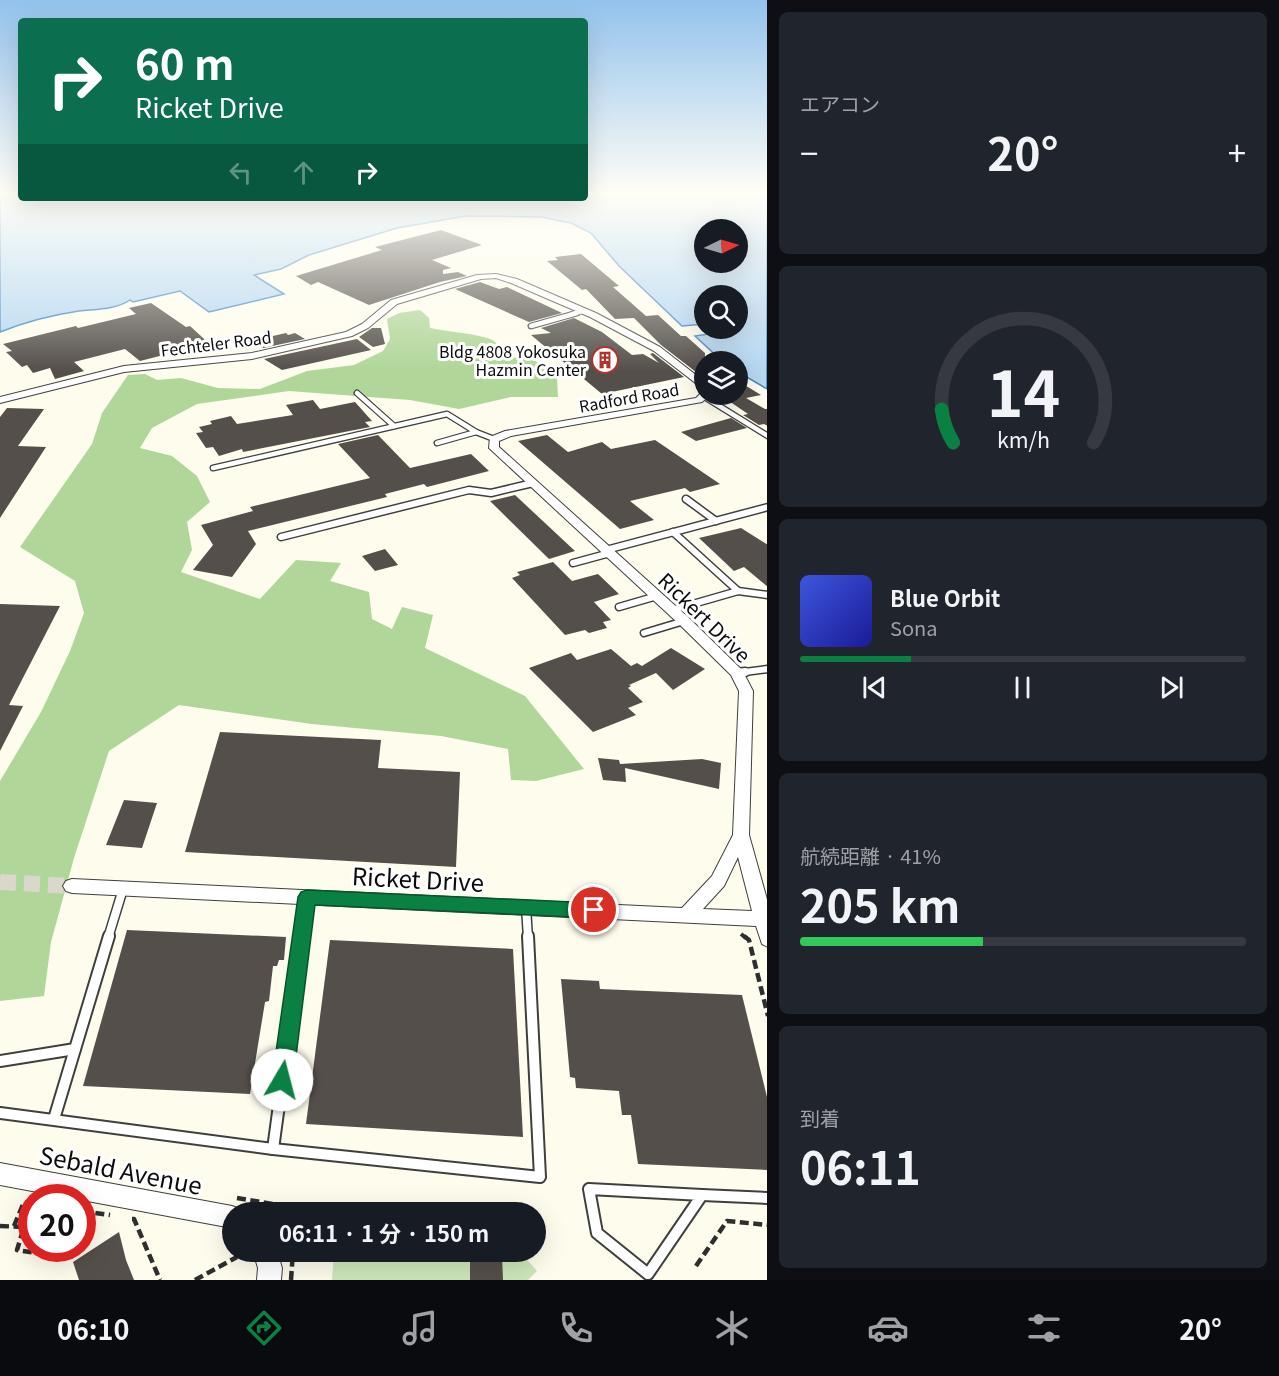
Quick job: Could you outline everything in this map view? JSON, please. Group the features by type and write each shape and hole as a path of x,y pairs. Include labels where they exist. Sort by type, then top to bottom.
{"street":[{"name":"Radford Road","path":"496,276 514,281 583,311 657,349 694,378"},
{"name":"Fechteler Road","path":"0,400 124,369 252,356 349,334 365,326 394,302 480,277 496,276"},
{"name":"Radford Road","path":"494,439 509,433 694,401"},
{"name":"Rickert Drive","path":"494,439 494,448 657,596 737,673 746,691 741,835 767,936"},
{"path":"686,915 718,881 741,835"},
{"name":"Ricket Drive","path":"72,886 762,919"},
{"name":"Sebald Avenue","path":"0,1174 222,1215"},
{"path":"268,1262 269,1280"}],"lane":[{"path":"531,326 583,311"},
{"path":"357,393 393,426"},
{"path":"718,405 767,435"},
{"path":"213,468 447,414 476,432 494,439"},
{"path":"437,443 476,432"},
{"path":"281,537 469,490 491,492 532,483"},
{"path":"686,499 716,521"},
{"path":"573,563 673,532 767,507"},
{"path":"673,532 738,591"},
{"path":"672,610 738,591 767,595"},
{"path":"620,606 657,596"},
{"path":"644,633 684,621"},
{"path":"737,673 767,669"},
{"path":"54,1119 123,889"},
{"path":"273,1149 307,897"},
{"path":"0,1113 273,1149 540,1177 526,907"},
{"path":"0,1061 75,1049"},
{"path":"702,1194 648,1274 597,1233 589,1189 702,1194 767,1198"}],"path":[{"path":"735,918 738,932 749,940 767,1012"},
{"path":"96,1213 113,1216"},
{"path":"14,1226 18,1216"},
{"path":"124,1217 134,1219 160,1280"},
{"path":"696,1266 727,1221 767,1225"},
{"path":"0,1226 18,1226"},
{"path":"195,1280 228,1262"},
{"path":"291,1280 292,1262"}],"green space":[{"path":"420,310 429,318 430,328 485,337 495,342 507,357 533,359 557,378 558,397 511,397 459,409 410,400 289,391 197,404 152,428 140,448 172,456 197,476 210,502 187,522 192,550 181,572 260,599 296,560 341,563 330,581 369,592 372,619 392,629 402,607 433,615 425,648 525,696 584,769 536,781 511,780 508,749 441,736 312,724 179,705 109,751 74,858 51,942 44,996 0,1001 0,781 41,712 70,651 84,613 75,581 20,547 92,444 102,413 128,375 145,374 157,380 181,378 218,388 260,389 307,371 354,365 383,351 390,339 387,319 399,313"},
{"path":"333,1262 529,1262 537,1271 528,1280 332,1280"}],"water":[{"path":"0,253 316,253 281,269 254,275 284,294 209,312 180,291 133,302 130,300 112,307 49,317 0,332"},
{"path":"608,253 694,253 694,273 748,273 748,253 767,253 767,389 748,378 748,351 711,351 698,339 748,339 748,285 694,285 694,325 682,326"}],"building":[{"path":"373,253 456,253 432,260 451,268 443,270 443,274 458,272 467,276 440,282 369,305 318,282 311,285 296,276"},
{"path":"581,254 619,286 613,287 646,316 658,315 681,336 686,336 703,351 694,351 694,370 661,345 634,318 615,319 586,289 582,290 547,261 558,260 555,257"},
{"path":"480,282 499,289 507,287 562,313 529,322 455,289"},
{"path":"151,303 186,327 190,326 214,348 193,353 187,349 140,361 125,349 74,362 84,371 55,379 50,368 33,373 27,365 22,367 6,352 12,351 3,344 136,314 129,308"},
{"name":"Bldg 4808 Yokosuka Hazmin Center","path":"574,318 602,332 632,355 643,354 659,363 650,354 653,353 684,377 602,394 531,335 551,333 541,328"},
{"path":"372,328 381,328 385,344 373,347 359,337"},
{"path":"286,333 288,335 295,333 305,339 263,348 255,340"},
{"path":"357,339 371,350 282,370 264,359"},
{"path":"748,387 761,395 748,398"},
{"path":"748,399 767,409 767,426 759,425 743,415 748,414 735,405 748,405"},
{"path":"313,400 320,409 355,402 372,421 365,422 370,427 243,452 242,449 219,456 213,447 206,448 196,433 203,432 199,427 212,424 210,421 231,416 237,424 293,415 286,405"},
{"path":"7,408 44,409 18,446 46,447 0,518 0,417"},
{"path":"731,418 747,428 696,441 681,432"},
{"path":"378,435 410,468 471,454 489,471 427,487 424,484 385,494 387,497 248,531 256,544 232,577 193,570 213,545 201,525 253,511 250,507 370,478 338,444"},
{"path":"547,435 568,452 602,442 611,449 655,440 720,484 690,492 685,488 630,501 654,520 620,529 518,441"},
{"path":"515,495 575,551 549,559 490,501"},
{"path":"741,528 767,544 767,586 744,567 734,571 699,538"},
{"path":"385,549 398,565 375,571 362,556"},
{"path":"553,562 572,581 598,574 619,594 594,602 611,620 603,622 607,628 589,633 585,630 565,635 512,578 520,575 517,572"},
{"path":"0,604 60,606 9,705 23,706 0,751"},
{"path":"671,648 705,669 673,690 656,673 629,685 631,686 628,688 643,702 628,708 636,715 593,732 529,668 571,653 577,660 611,649 631,666 637,663 642,666"},
{"path":"220,732 381,740 378,768 460,772 456,867 185,852"},
{"path":"598,758 619,760 620,764 702,759 721,763 719,789 625,768 626,782 603,780"},
{"path":"124,800 157,803 142,848 106,845"},
{"path":"127,930 286,937 284,960 279,960 277,966 273,966 269,1001 265,1002 250,1094 83,1086"},
{"path":"330,940 513,949 523,1137 306,1124"},
{"path":"561,979 599,981 600,989 742,995 767,1097 767,1170 638,1164 631,1115 622,1115 619,1091 576,1088 575,1078 570,1077"},
{"path":"119,1232 134,1280 79,1280 73,1262 96,1262 96,1247"},
{"path":"470,1262 502,1262 503,1280 470,1280"}],"tunnel":[{"path":"0,882 72,886"}],"place":[{"name":"Bldg 4808 Yokosuka Hazmin Center","path":"605,360"}],"route":[{"path":"282,1080 307,897 594,910"}]}
